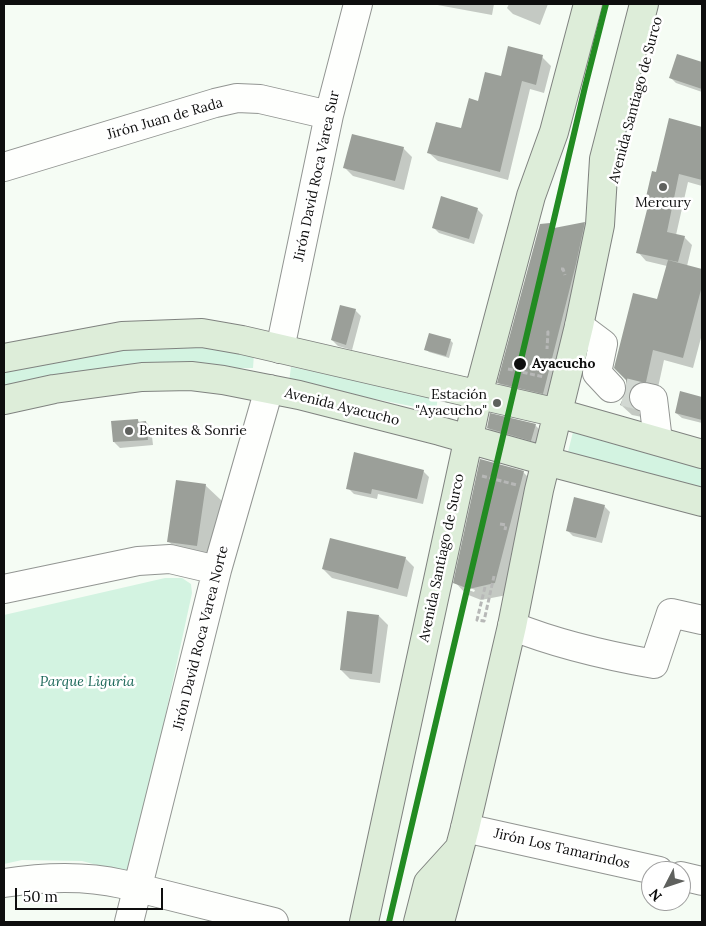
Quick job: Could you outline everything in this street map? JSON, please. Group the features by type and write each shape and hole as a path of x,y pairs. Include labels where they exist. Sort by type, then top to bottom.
{"main road":[{"name":"Avenida Santiago de Surco","path":"531,196 539,126 571,4"},
{"name":"Avenida Santiago de Surco","path":"364,922 460,471 478,395 531,196 554,132 588,4"},
{"name":"Avenida Santiago de Surco","path":"440,922 462,838 512,626 539,490 579,326 600,225 604,159 644,4"},
{"name":"Avenida Santiago de Surco","path":"600,225 623,163 662,4"},
{"path":"4,358 122,336 202,333 242,340 558,413 702,454"},
{"name":"Avenida Ayacucho","path":"4,400 54,389 142,377 191,376 223,380 299,395 702,502"},
{"name":"Avenida Santiago de Surco","path":"418,922 428,883 462,838"}],"street":[{"name":"Jirón David Roca Varea Sur","path":"280,349 329,115 358,4"},
{"name":"Jirón Juan de Rada","path":"4,167 237,98 260,99 329,115"},
{"path":"579,326 603,344 619,388"},
{"path":"566,381 619,388 653,398 658,441"},
{"path":"594,423 619,388"},
{"name":"Jirón David Roca Varea Norte","path":"129,922 217,570 269,389"},
{"path":"4,590 138,561 170,559 217,570"},
{"path":"512,626 533,635 654,664 671,613 702,620"},
{"name":"Jirón Los Tamarindos","path":"462,838 641,868"},
{"path":"4,883 29,879 78,878 112,882 274,922"}],"path":[{"path":"561,268 565,275"},
{"path":"547,331 547,350"},
{"path":"486,364 566,381"},
{"path":"460,471 539,490"},
{"path":"500,524 506,525 504,538"},
{"path":"485,587 477,620 484,621 494,576"}],"green space":[{"path":"190,343 254,354 253,368 134,369 4,393 4,370 86,351"},
{"path":"291,367 438,396 436,411 289,382"},
{"path":"573,432 702,464 702,493 567,456"},
{"name":"Parque Liguria","path":"165,578 182,578 191,584 192,593 131,874 82,861 22,860 4,864 4,615"}],"building":[{"path":"508,46 543,55 536,85 522,81 500,172 427,153 436,122 461,128 469,98 478,101 485,72 501,76"},
{"path":"677,54 702,62 702,89 669,78"},
{"path":"669,118 702,127 702,180 679,174 667,232 685,236 678,262 636,253 650,198 646,197 652,171 656,172"},
{"path":"352,134 404,147 395,181 343,168"},
{"path":"441,196 478,208 469,239 432,228"},
{"path":"585,222 543,394 497,383 540,224 550,223 549,229"},
{"path":"668,260 702,269 702,286 683,358 653,350 646,382 639,382 633,386 629,393 629,401 633,408 620,405 626,392 626,380 614,368 633,293 657,299"},
{"path":"340,305 356,309 346,345 331,340"},
{"path":"429,333 451,339 446,356 424,350"},
{"path":"680,391 702,397 702,420 675,413"},
{"path":"490,413 536,424 531,441 487,428"},
{"name":"Benites & Sonrie","path":"138,419 138,422 146,421 148,440 113,442 111,421"},
{"path":"354,452 424,470 417,499 372,489 371,494 346,489"},
{"path":"480,459 524,471 495,583 469,589 453,583"},
{"path":"176,480 206,484 197,546 167,542"},
{"path":"574,497 605,505 596,538 566,531"},
{"path":"330,538 406,557 398,589 322,569"},
{"path":"347,611 379,615 372,674 340,670"}],"tunnel":[{"path":"624,392 644,397"}],"transit line":[{"path":"389,922 606,4"}],"place":[{"name":"Mercury","path":"663,187"},
{"name":"Ayacucho","path":"520,364"},
{"name":"Estación \"Ayacucho\"","path":"497,403"},
{"name":"Benites & Sonrie","path":"129,431"}]}
